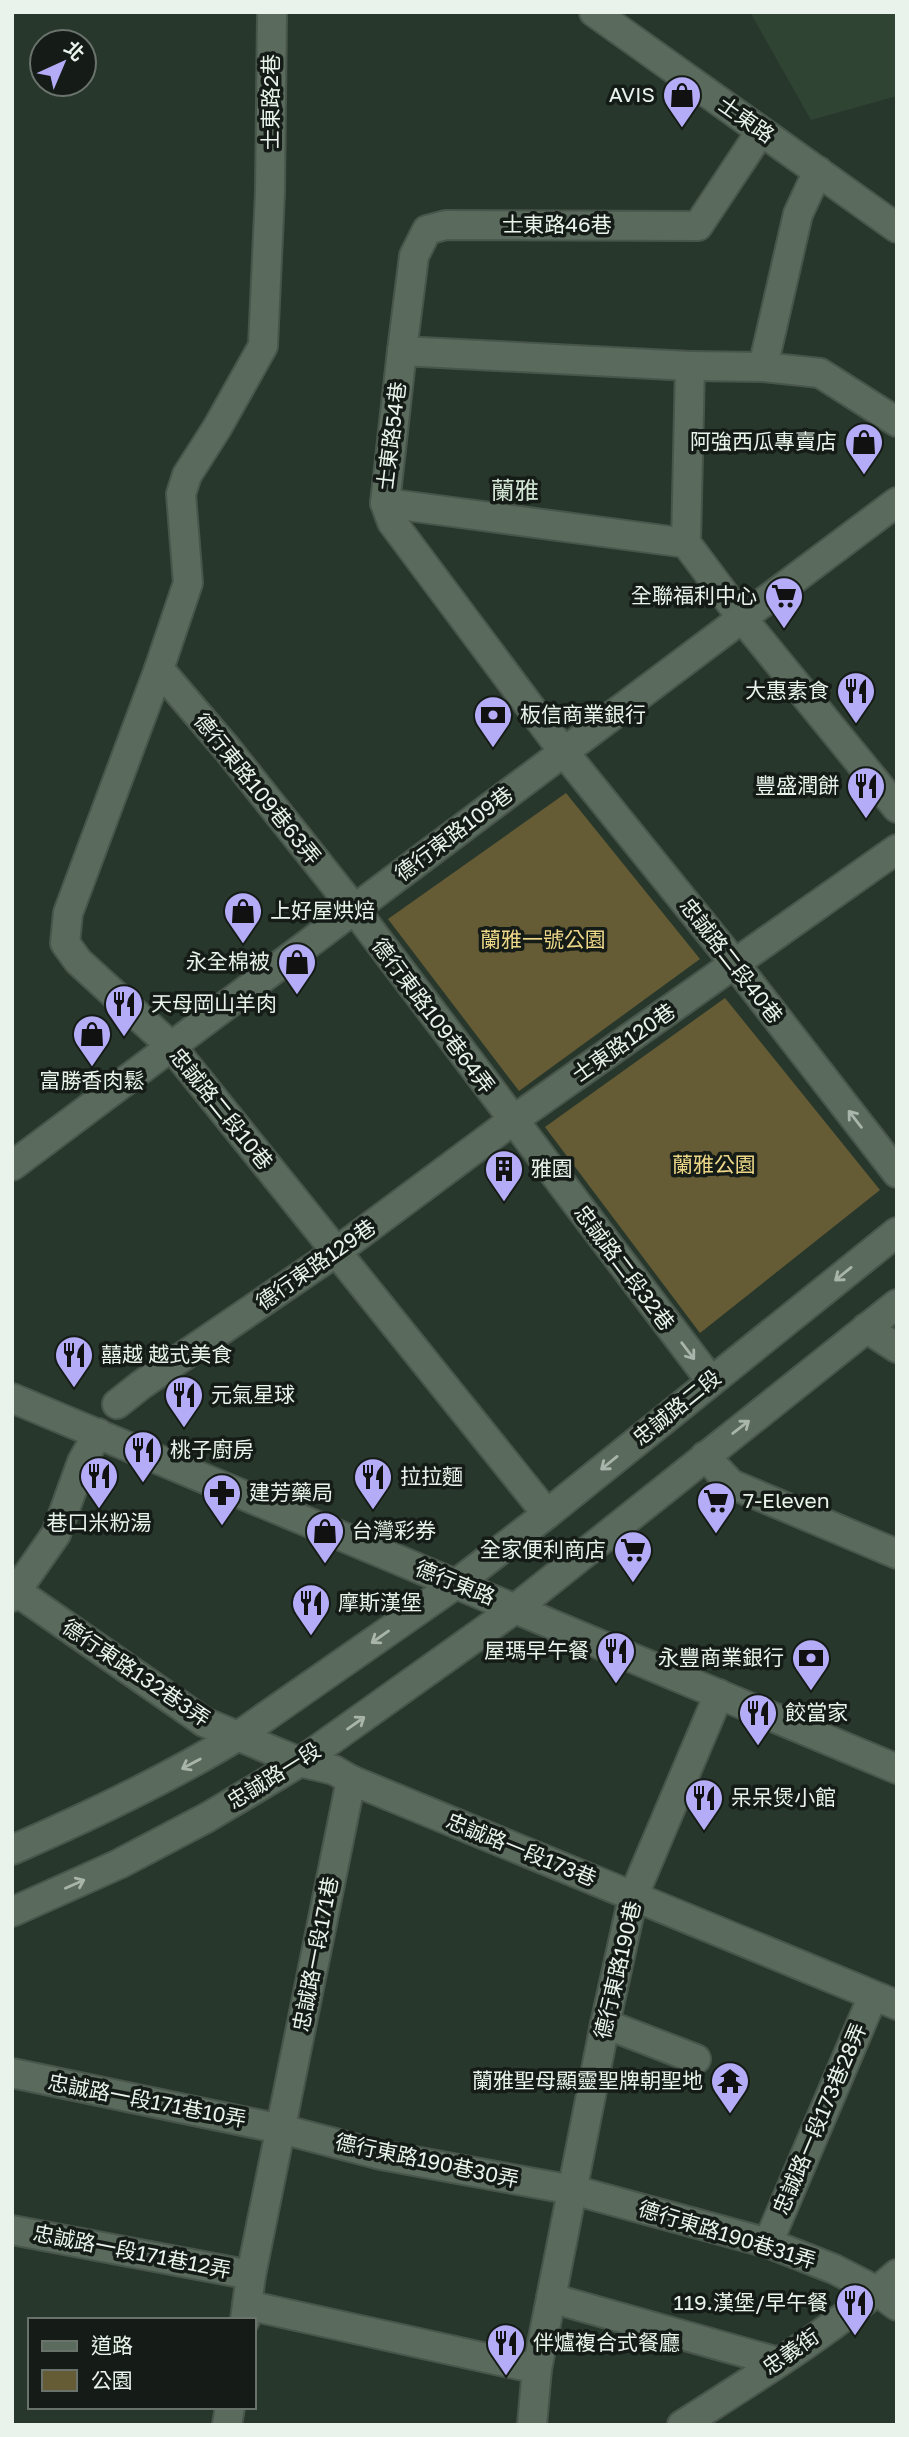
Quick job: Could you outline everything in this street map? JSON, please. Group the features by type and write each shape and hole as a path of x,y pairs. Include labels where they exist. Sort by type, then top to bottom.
{"street":[{"name":"士東路2巷","path":"159,669 188,583 181,494 187,475 263,346 270,192 272,12"},
{"name":"士東路","path":"594,12 897,228"},
{"name":"士東路46巷","path":"402,351 414,256 427,230 446,225 698,226 761,131"},
{"path":"763,368 798,214 818,171"},
{"name":"士東路54巷","path":"564,751 392,522 385,503 402,351 820,373 897,422"},
{"path":"690,366 687,542 742,618 897,808"},
{"name":"德行東路109巷","path":"12,1166 897,502"},
{"path":"385,503 687,542"},
{"name":"德行東路109巷63弄","path":"159,669 228,750 355,910"},
{"name":"忠誠路二段10巷","path":"159,669 68,912 65,943 78,961 172,1048 547,1514"},
{"name":"忠誠路二段40巷","path":"564,751 735,964 897,1173"},
{"name":"士東路120巷","path":"512,1121 897,849"},
{"name":"德行東路109巷64弄","path":"355,910 512,1121"},
{"name":"德行東路129巷","path":"117,1404 336,1252 512,1121"},
{"name":"忠誠路二段32巷","path":"512,1121 710,1381"},
{"name":"忠誠路二段","path":"456,1584 897,1232"},
{"path":"516,1608 897,1304"},
{"path":"866,1328 897,1348"},
{"name":"德行東路","path":"12,1398 897,1769"},
{"path":"14,1594 56,1534 82,1462 98,1433"},
{"path":"705,1456 731,1484 897,1554"},
{"path":"12,1850 92,1815 201,1759 456,1584"},
{"name":"德行東路132巷3弄","path":"14,1594 204,1722 300,1762"},
{"name":"忠誠路一段","path":"12,1912 119,1864 208,1817 300,1762 516,1608"},
{"name":"德行東路190巷","path":"532,2425 537,2369 605,2024 633,1897 719,1694"},
{"name":"忠誠路一段173巷","path":"300,1762 334,1770 351,1780 885,2000"},
{"name":"忠誠路一段171巷","path":"246,2312 251,2275 351,1780"},
{"name":"忠誠路一段173巷28弄","path":"768,2243 885,2000"},
{"path":"605,2024 696,2059"},
{"name":"忠誠路一段171巷10弄","path":"12,2073 281,2129"},
{"name":"德行東路190巷30弄","path":"281,2129 381,2155 573,2190"},
{"name":"德行東路190巷31弄","path":"573,2190 768,2243 890,2291"},
{"name":"忠誠路一段171巷12弄","path":"12,2230 251,2275"},
{"name":"忠義街","path":"682,2425 890,2291"},
{"path":"551,2298 778,2362"},
{"path":"246,2312 537,2369"}],"shaded area":[{"path":"750,12 897,12 897,96 811,120"}],"green space":[{"name":"蘭雅一號公園","path":"566,793 700,959 519,1091 388,919"},
{"name":"蘭雅公園","path":"725,998 880,1190 700,1333 545,1127"}],"place":[{"name":"AVIS","path":"682,129"},
{"name":"阿強西瓜專賣店","path":"864,476"},
{"name":"全聯福利中心","path":"784,630"},
{"name":"大惠素食","path":"856,725"},
{"name":"板信商業銀行","path":"493,749"},
{"name":"豐盛潤餅","path":"866,820"},
{"name":"上好屋烘焙","path":"243,945"},
{"name":"永全棉被","path":"297,996"},
{"name":"天母岡山羊肉","path":"124,1038"},
{"name":"富勝香肉鬆","path":"92,1068"},
{"name":"雅園","path":"504,1203"},
{"name":"囍越 越式美食","path":"74,1389"},
{"name":"元氣星球","path":"184,1429"},
{"name":"桃子廚房","path":"143,1484"},
{"name":"巷口米粉湯","path":"99,1510"},
{"name":"拉拉麵","path":"373,1511"},
{"name":"建芳藥局","path":"222,1527"},
{"name":"7-Eleven","path":"716,1535"},
{"name":"台灣彩券","path":"325,1565"},
{"name":"全家便利商店","path":"633,1584"},
{"name":"摩斯漢堡","path":"311,1637"},
{"name":"屋瑪早午餐","path":"616,1685"},
{"name":"永豐商業銀行","path":"811,1692"},
{"name":"餃當家","path":"758,1747"},
{"name":"呆呆煲小館","path":"704,1832"},
{"name":"蘭雅聖母顯靈聖牌朝聖地","path":"730,2115"},
{"name":"119.漢堡/早午餐","path":"855,2337"},
{"name":"伴爐複合式餐廳","path":"506,2377"}],"district":[{"name":"蘭雅","path":"515,491"}]}
